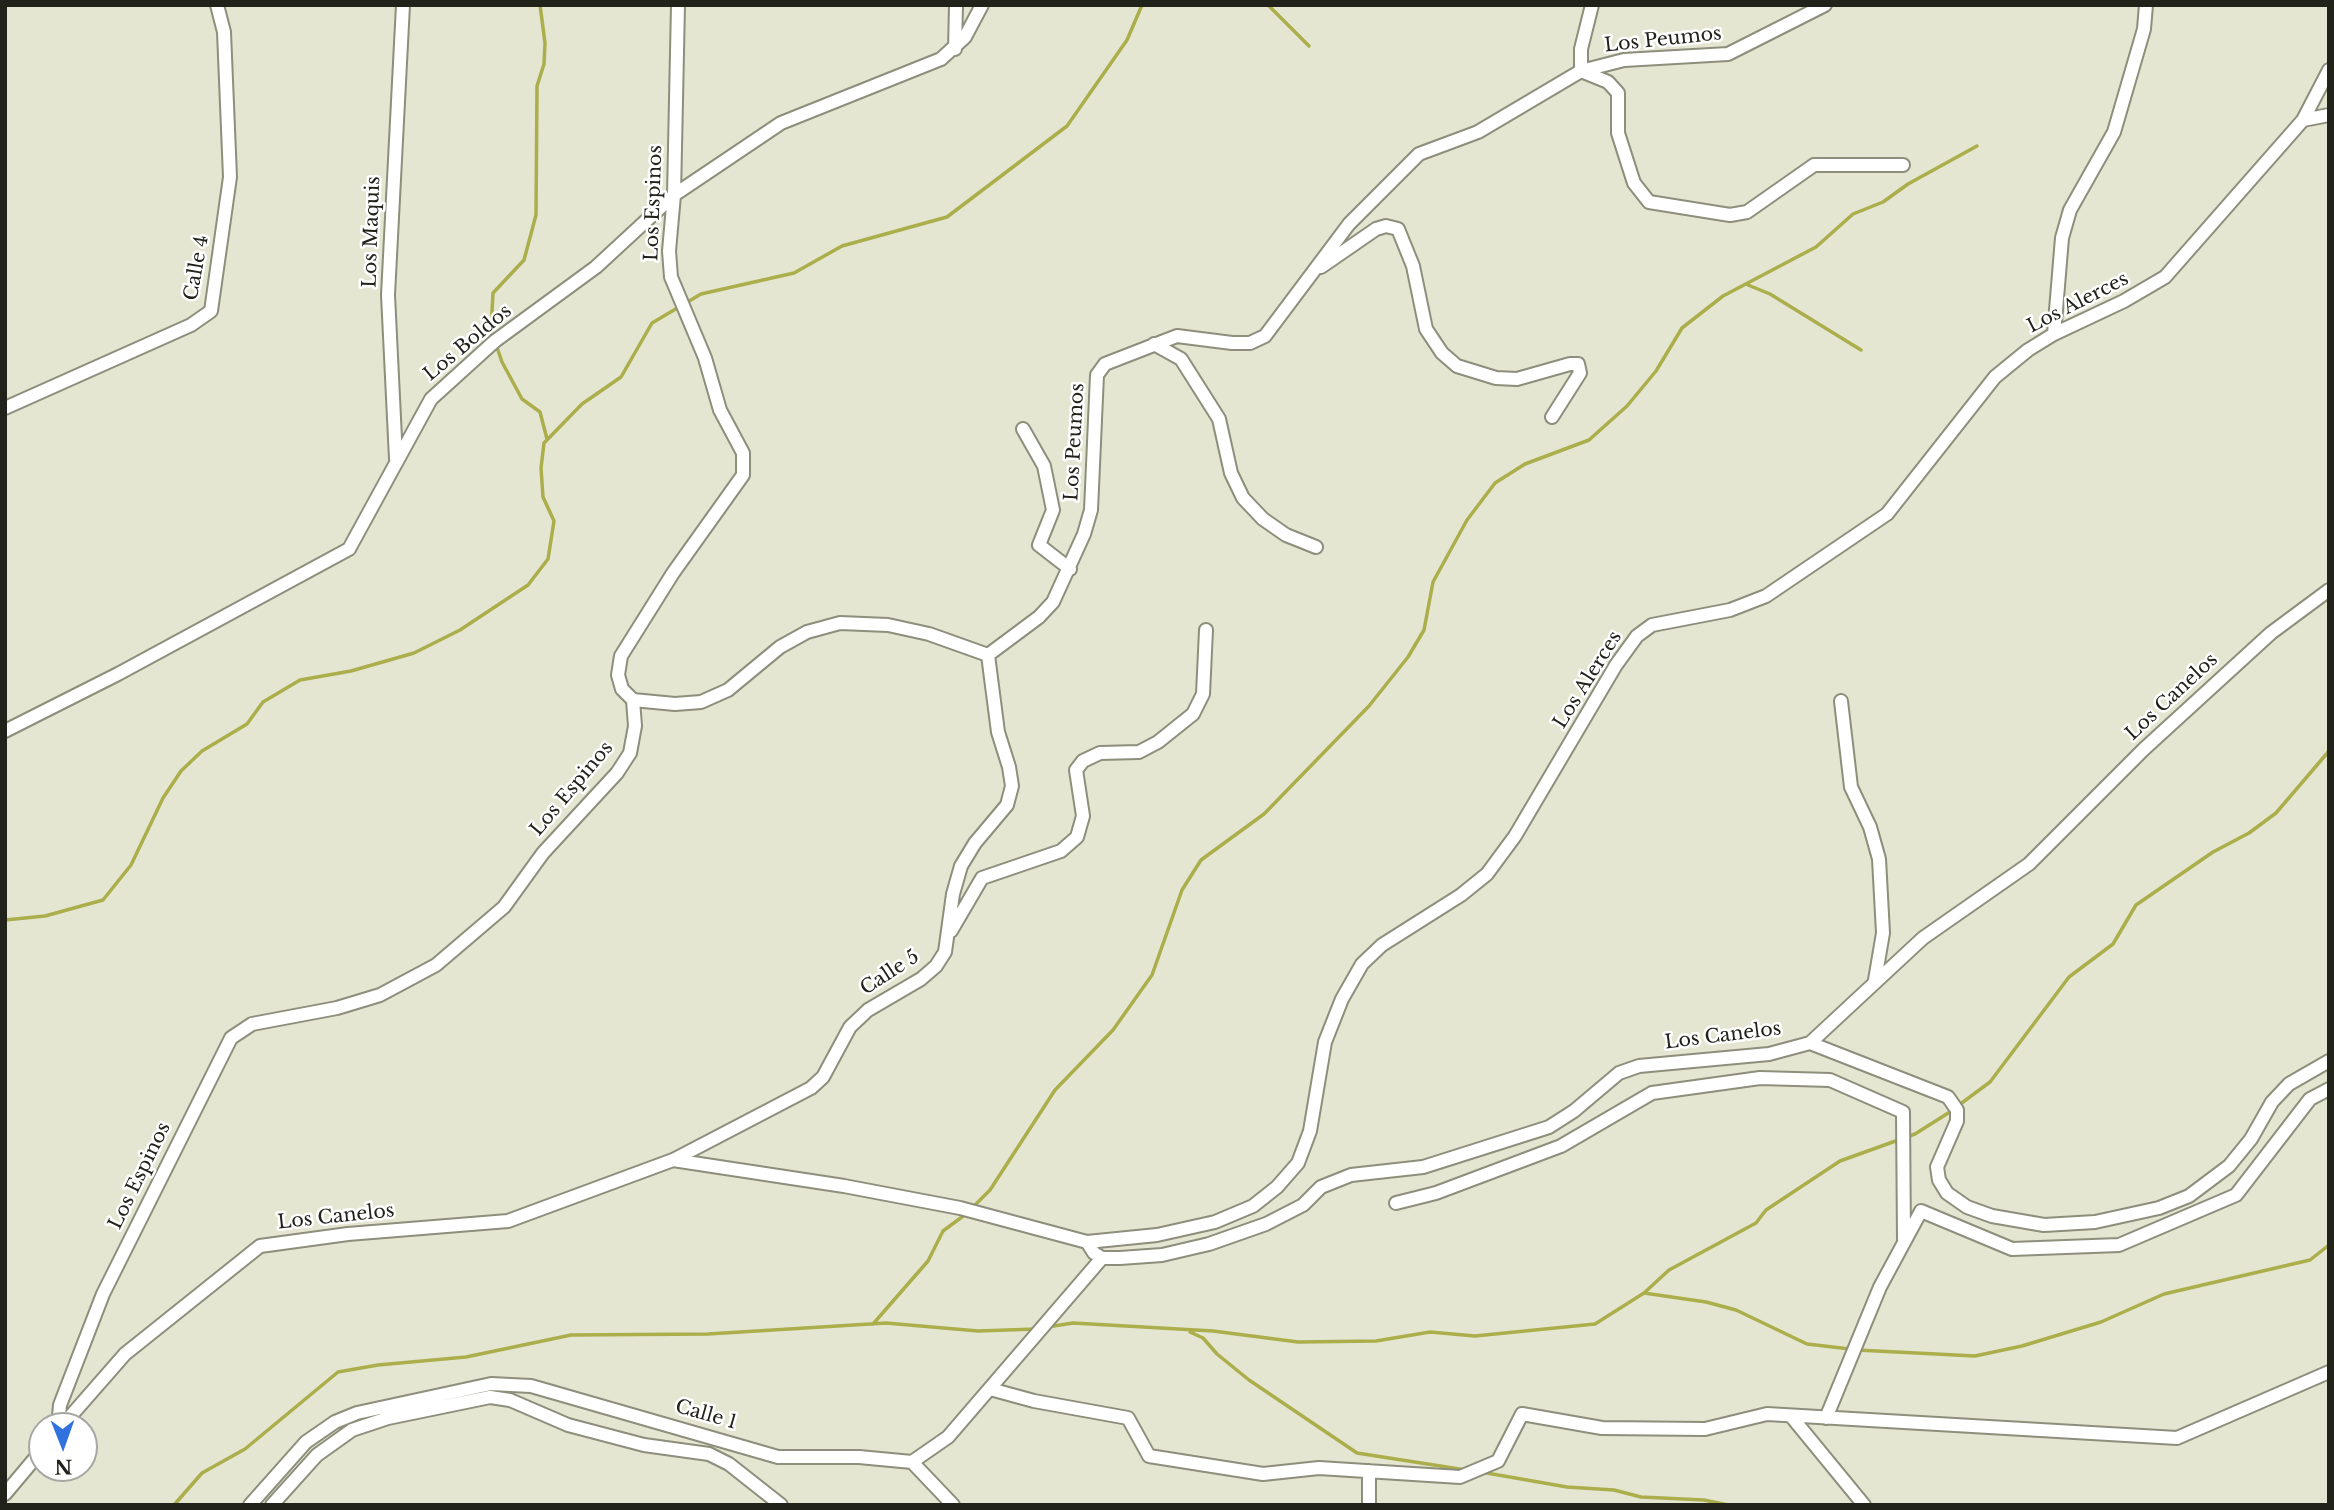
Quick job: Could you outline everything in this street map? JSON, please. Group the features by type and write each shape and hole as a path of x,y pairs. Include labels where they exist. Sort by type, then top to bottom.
{"street":[{"name":"Calle 4","path":"5,408 191,325 211,311 230,177 224,32 217,5"},
{"name":"Los Maquis","path":"396,461 388,295 403,5"},
{"name":"Los Espinos","path":"60,1412 60,1405 103,1294 231,1038 252,1024 337,1008 380,995 436,965 505,907 543,853 617,773 630,753 635,726 633,699 622,689 620,682 621,656 673,573 743,475 743,453 720,410 705,358 671,276 669,251 674,195 678,5"},
{"path":"954,49 957,5"},
{"name":"Los Boldos","path":"5,731 130,668 349,549 431,399 447,382 495,341 596,267 674,195 782,123 828,101 908,73 954,49 982,5"},
{"path":"1592,5 1581,49 1581,71 1614,87 1618,93 1618,132 1634,183 1649,202 1715,215 1747,212 1814,166 1903,165"},
{"name":"Los Peumos","path":"988,655 1039,617 1053,602 1070,569 1091,510 1097,375 1105,364 1177,337 1250,343 1275,327 1349,224 1391,179 1419,154 1478,131 1581,71 1624,60 1728,54 1825,5"},
{"path":"2054,334 2062,238 2070,210 2114,132 2144,29 2146,5"},
{"name":"Los Alerces","path":"1087,1241 1157,1235 1215,1222 1253,1206 1277,1187 1298,1163 1310,1131 1325,1042 1342,999 1362,964 1382,945 1461,895 1487,874 1515,836 1616,665 1637,636 1652,625 1746,605 1766,596 1860,533 1894,506 1995,377 2028,350 2054,334 2124,301 2165,277 2303,120 2329,70"},
{"path":"2303,120 2329,115"},
{"path":"1310,275 1376,229 1385,226 1398,229 1413,266 1426,329 1442,353 1457,366 1496,378 1517,379 1570,363 1578,364 1580,373 1552,417"},
{"path":"1154,344 1181,359 1214,410 1219,419 1231,473 1243,498 1263,519 1286,536 1316,547"},
{"path":"1023,429 1044,466 1052,510 1039,545 1070,569"},
{"name":"Los Canelos","path":"1102,1258 1162,1255 1209,1244 1266,1224 1303,1205 1321,1187 1350,1175 1423,1167 1549,1126 1574,1111 1619,1073 1639,1066 1769,1054 1810,1043 1923,938 2029,864 2144,749 2260,642 2329,590"},
{"path":"633,699 701,702 728,690 780,647 807,632 840,623 888,625 929,634 988,655"},
{"path":"949,935 982,878 1061,851 1077,837 1083,816 1075,779 1076,770 1083,761 1100,753 1139,752 1158,742 1193,714 1203,694 1206,630"},
{"name":"Calle 5","path":"673,1160 811,1088 828,1069 850,1027 868,1010 921,979 936,966 945,951 949,935 953,894 961,866 975,843 1007,805 1012,786 998,732 988,655"},
{"path":"1842,701 1851,787 1870,827 1879,859 1883,933 1875,980"},
{"path":"1810,1043 1948,1097 1957,1110 1957,1121 1938,1160 1937,1174 1942,1187 1967,1207 2009,1220 2044,1225 2095,1222 2159,1208 2189,1196 2229,1167 2251,1139 2280,1092 2299,1076 2329,1061"},
{"path":"1396,1203 1436,1193 1561,1146 1652,1093 1760,1078 1830,1080 1903,1112 1904,1243"},
{"path":"1826,1418 1880,1287 1921,1211 2012,1249 2119,1245 2236,1195 2310,1099 2329,1089"},
{"path":"673,1160 844,1186 960,1208 1087,1241 1094,1253 1102,1258 940,1444 912,1462 953,1505"},
{"name":"Los Canelos","path":"73,1412 125,1354 260,1246 335,1235 508,1221 673,1160"},
{"path":"990,1389 1034,1401 1128,1418 1149,1456 1263,1474 1320,1468 1460,1477 1498,1461 1522,1414 1602,1428 1706,1429 1767,1414 2177,1438 2329,1372"},
{"name":"Calle 1","path":"250,1505 306,1442 335,1422 357,1413 491,1384 531,1386 778,1457 859,1457 912,1462"},
{"path":"272,1505 317,1455 352,1430 387,1418 491,1397 510,1399 568,1425 644,1445 709,1454 729,1464 781,1505"},
{"path":"1791,1416 1864,1505"},
{"path":"5,1494 28,1467"},
{"path":"1369,1471 1369,1505"}],"waterway":[{"path":"540,5 545,43 544,64 537,86 536,215 524,260 493,293 491,330 502,362 522,399 540,412 547,439"},
{"path":"5,920 45,916 103,900 131,865 163,798 181,771 202,751 247,724 263,702 300,680 351,671 414,653 460,630 528,585 548,559 554,521 543,497 541,468 544,443 582,404 621,377 652,323 701,294 794,273 842,246 947,217 1067,126 1127,40 1142,5"},
{"path":"1268,5 1309,46"},
{"path":"972,1208 990,1190 1055,1090 1113,1030 1152,975 1182,890 1201,860 1264,814 1369,706 1408,657 1424,630 1433,582 1467,520 1495,483 1525,464 1589,440 1627,406 1656,371 1682,328 1723,296 1816,247 1853,214 1883,202 1908,184 1977,146"},
{"path":"1748,285 1770,294 1861,350"},
{"path":"1959,1105 1990,1082 2069,977 2113,944 2136,905 2276,813 2329,751"},
{"path":"1047,1327 1073,1323 1213,1331 1298,1342 1376,1341 1430,1332 1475,1336 1595,1324 1644,1293 1669,1270 1756,1223 1766,1210 1840,1161 1915,1134 1953,1110"},
{"path":"873,1324 928,1261 943,1231 966,1214"},
{"path":"1857,1350 1975,1356 2022,1346 2101,1322 2164,1294 2310,1260 2329,1245"},
{"path":"1644,1293 1706,1302 1736,1310 1807,1344 1850,1349"},
{"path":"174,1505 202,1473 245,1449 338,1372 378,1365 466,1357 571,1335 708,1334 886,1323 978,1331 1036,1329"},
{"path":"1190,1332 1203,1338 1217,1354 1249,1380 1357,1453 1466,1470"},
{"path":"1481,1472 1567,1487 1614,1490 1641,1497 1704,1500 1728,1505"}]}
